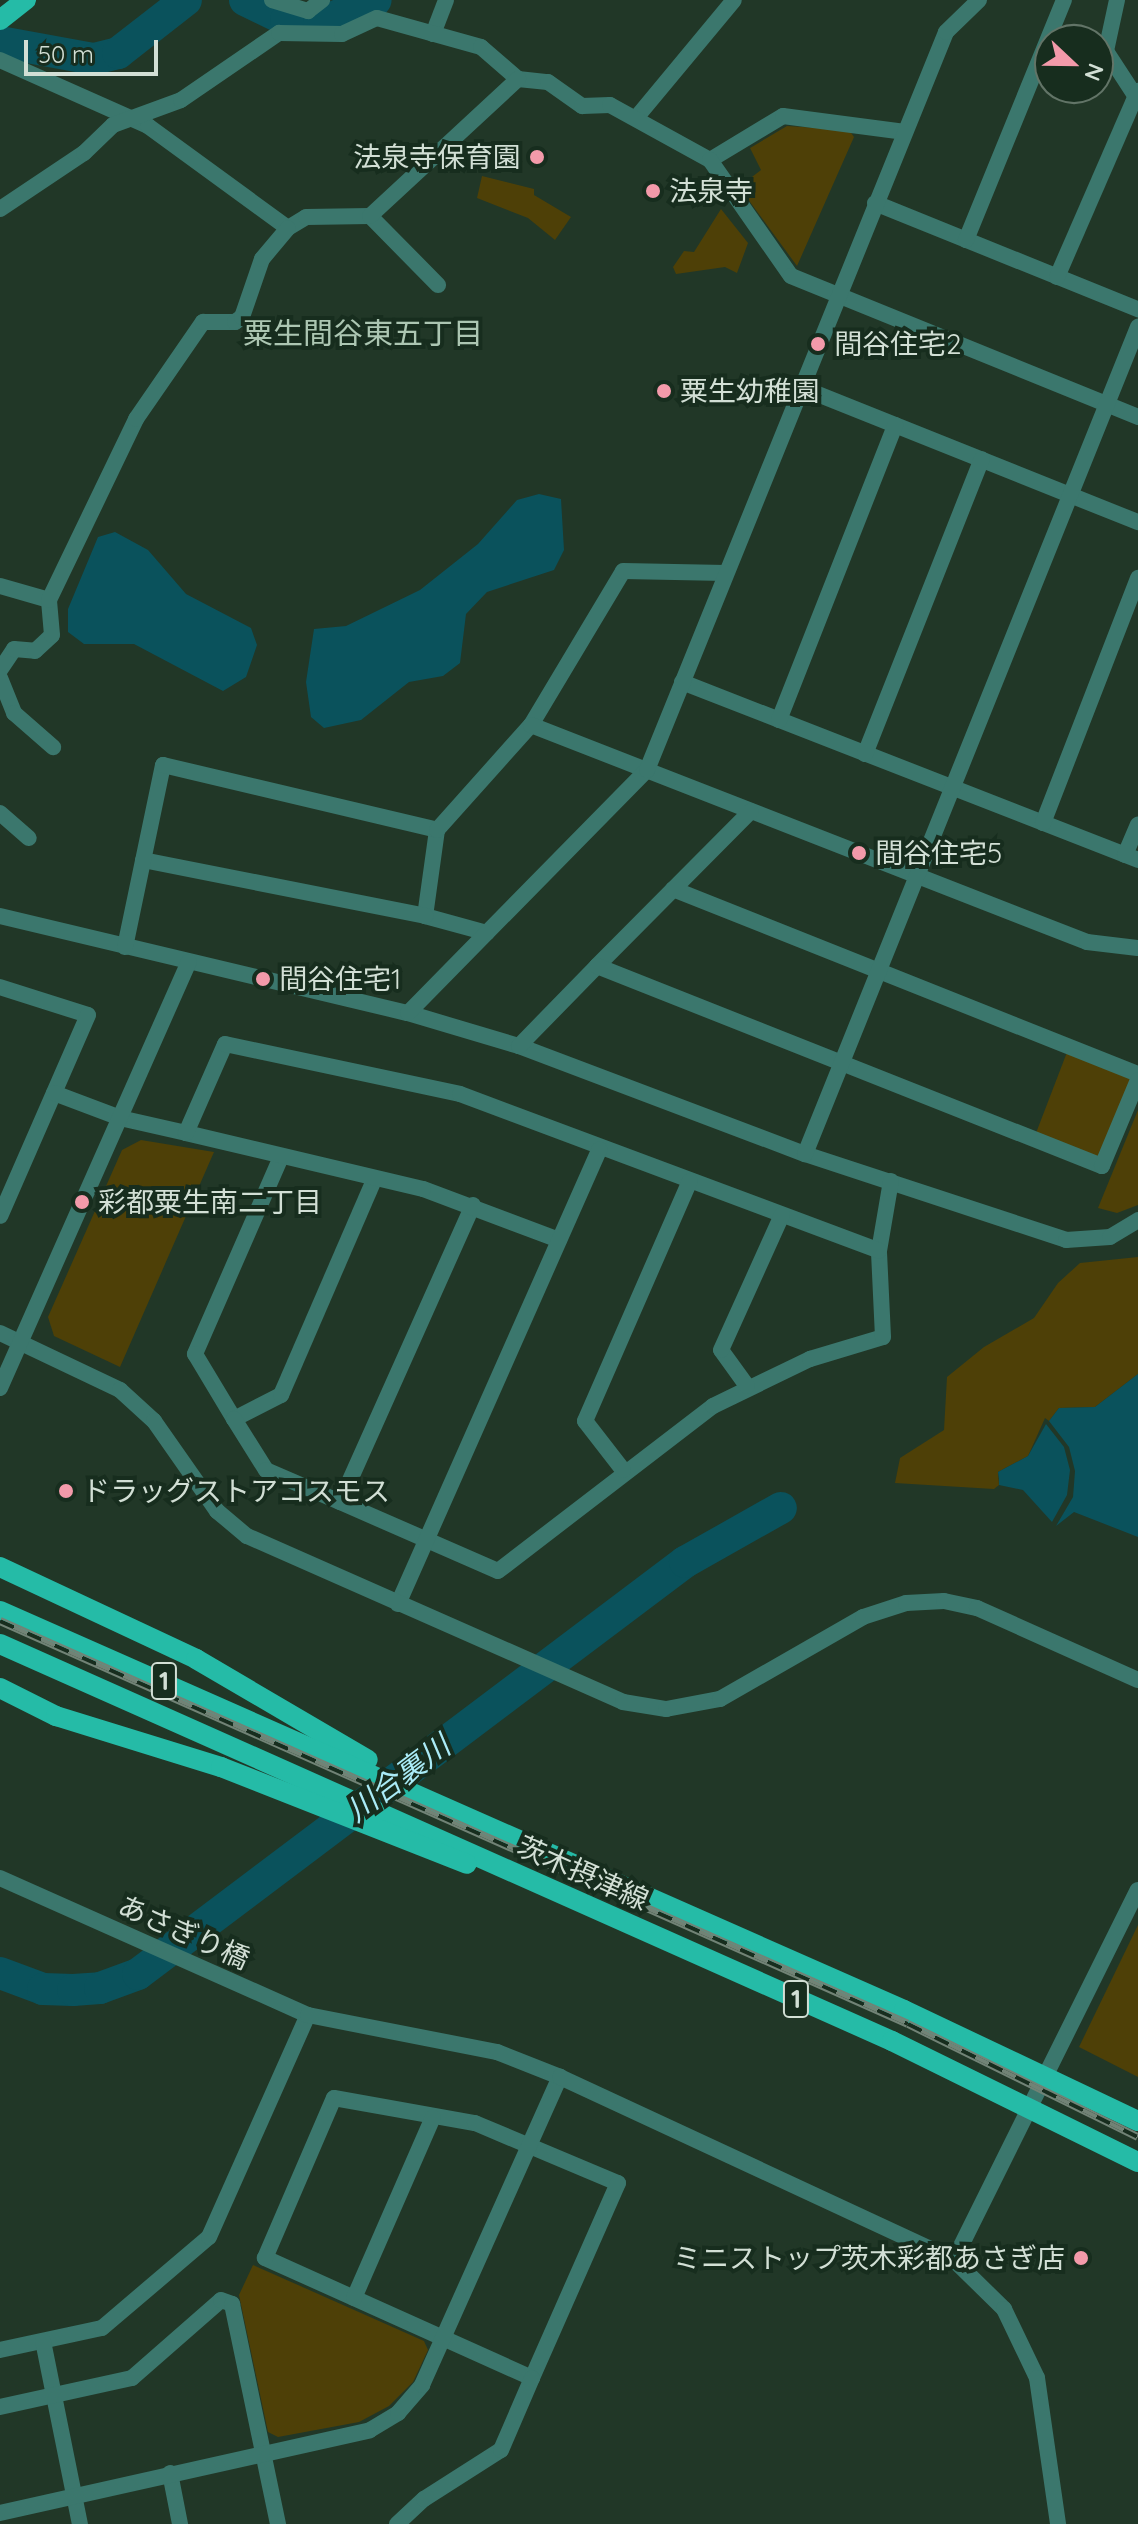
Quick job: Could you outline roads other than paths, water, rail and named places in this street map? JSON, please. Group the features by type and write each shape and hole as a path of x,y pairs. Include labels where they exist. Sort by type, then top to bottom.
{"main road":[{"path":"0,20 26,0"},
{"path":"0,1567 168,1644 330,1746"},
{"name":"1","path":"0,1608 330,1746"},
{"name":"1","path":"3,1647 291,1784"},
{"path":"0,1688 56,1716 291,1784"},
{"name":"茨木摂津線","path":"330,1746 430,1799 919,2017 1138,2121"},
{"name":"茨木摂津線","path":"291,1784 448,1851 563,1895 948,2067 1138,2162"}],"street":[{"path":"272,0 308,11"},
{"path":"308,11 322,0"},
{"path":"433,34 446,0"},
{"path":"636,118 734,0"},
{"path":"408,1013 647,770 946,32 979,0"},
{"path":"966,240 1064,0"},
{"path":"1057,277 1136,96 1106,51 1118,0"},
{"path":"308,11 314,34"},
{"path":"0,209 129,117 181,100 279,33 342,34 377,18 481,47 518,79 548,82 582,106 610,105 710,160 791,276 1138,417"},
{"path":"0,60 129,117 288,228"},
{"path":"0,670 14,649 35,651 52,635 49,600 136,419 203,322 235,322 242,317 262,259 288,228 306,217 370,216 518,79"},
{"path":"710,160 783,116 905,132"},
{"path":"875,203 1138,309"},
{"path":"370,216 438,285"},
{"path":"805,1154 1138,327"},
{"path":"800,387 1138,522"},
{"path":"779,720 895,425"},
{"path":"865,754 982,459"},
{"path":"425,916 437,830 531,725 623,571 726,573"},
{"path":"1043,823 1138,578"},
{"path":"0,586 49,600"},
{"path":"0,678 14,713 53,747"},
{"path":"682,682 1132,858 1138,825"},
{"path":"531,725 1087,942 1138,948"},
{"path":"125,947 163,765 437,830"},
{"path":"519,1046 751,811"},
{"path":"0,813 29,838"},
{"path":"143,860 425,916 487,933"},
{"path":"673,889 1138,1074"},
{"path":"0,916 408,1013 519,1046 805,1154 1066,1240 1110,1237 1138,1220"},
{"path":"0,1388 189,962"},
{"path":"597,966 1102,1166 1138,1080"},
{"path":"0,987 88,1015 0,1216"},
{"path":"186,1133 225,1044 460,1094 599,1150 879,1251"},
{"path":"54,1093 120,1118 375,1178 473,1205 559,1240"},
{"path":"398,1604 599,1150"},
{"path":"281,1157 195,1354 266,1470 498,1571 623,1470 747,1386 883,1337 879,1251 891,1181"},
{"path":"234,1419 281,1395 375,1178"},
{"path":"623,1470 585,1421 690,1181"},
{"path":"340,1502 473,1205"},
{"path":"747,1386 721,1350 782,1215"},
{"path":"0,1333 120,1390 154,1421 217,1511 247,1536 623,1702 666,1709 720,1699 863,1617 906,1603 944,1601 977,1608 1138,1680"},
{"name":"あさぎり橋","path":"0,1878 308,2015 497,2052 560,2077 954,2260 1004,2309 1037,2378 1058,2524"},
{"path":"954,2260 1138,1890"},
{"path":"0,2350 102,2328 209,2237 308,2015"},
{"path":"0,2513 74,2493 370,2430 398,2413 422,2385 560,2077"},
{"path":"397,2524 424,2499 501,2450 618,2183 530,2142 475,2123 334,2098 265,2258 532,2378"},
{"path":"354,2298 433,2117"},
{"path":"0,2407 132,2378 221,2300 232,2304 278,2524"},
{"path":"43,2341 80,2524"},
{"path":"170,2473 180,2524"}],"water":[{"path":"539,494 561,499 564,550 554,570 487,592 466,614 460,663 443,676 409,682 361,720 324,728 311,717 306,682 314,629 346,626 420,590 478,544 517,500"},
{"path":"115,532 148,550 186,594 251,628 257,645 246,677 223,691 134,644 84,644 68,632 68,609 98,537"},
{"path":"1138,1374 1138,1537 1074,1512 1056,1526 1073,1497 1075,1471 1069,1447 1049,1421 1059,1408 1095,1407"},
{"path":"1046,1424 1064,1447 1070,1470 1067,1495 1052,1522 1023,1490 999,1485 998,1472 1028,1456"}],"waterway":[{"path":"0,42 94,59 118,53 186,0"},
{"path":"245,0 286,20 319,23 376,0"},
{"name":"川合裏川","path":"0,1973 43,1989 73,1990 100,1988 138,1974 685,1562 781,1508"}],"railway":[{"path":"0,1621 908,2024 1138,2137"}],"place":[{"name":"法泉寺保育園","path":"537,157"},
{"name":"法泉寺","path":"653,191"},
{"name":"間谷住宅2","path":"818,344"},
{"name":"粟生幼稚園","path":"664,391"},
{"name":"間谷住宅5","path":"859,853"},
{"name":"間谷住宅1","path":"263,979"},
{"name":"彩都粟生南二丁目","path":"82,1202"},
{"name":"ドラッグストアコスモス","path":"66,1491"},
{"name":"ミニストップ茨木彩都あさぎ店","path":"1081,2258"}],"district":[{"name":"粟生間谷東五丁目","path":"363,333"}]}
